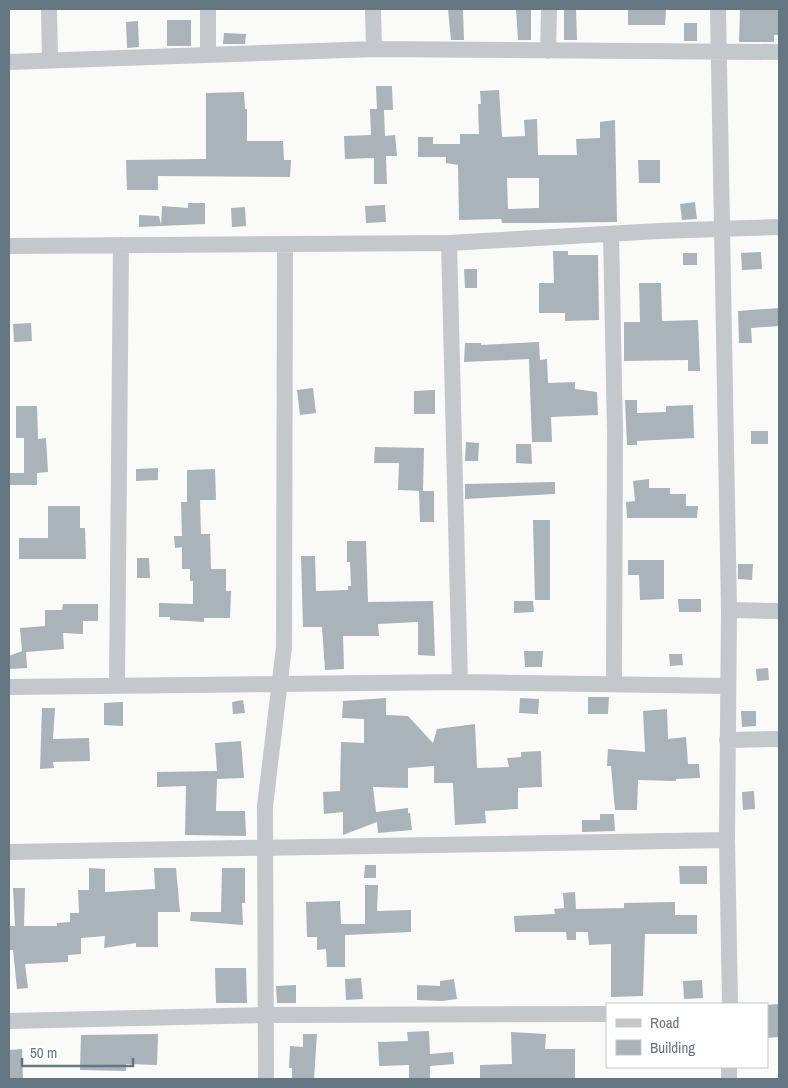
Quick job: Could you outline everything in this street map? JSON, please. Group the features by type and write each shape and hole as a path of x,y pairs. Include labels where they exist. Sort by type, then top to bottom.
{"street":[{"path":"50,9 50,60"},
{"path":"208,9 208,53"},
{"path":"373,9 374,49"},
{"path":"548,51 549,9"},
{"path":"718,9 729,610 727,840 730,1003"},
{"path":"9,62 208,53 374,49 779,52"},
{"path":"9,246 449,243 779,227"},
{"path":"611,234 615,431 614,684"},
{"path":"449,243 460,682"},
{"path":"117,685 121,244"},
{"path":"266,1079 265,806 284,647 286,244"},
{"path":"729,610 779,611"},
{"path":"9,687 280,682 460,682 728,686"},
{"path":"727,740 779,739"},
{"path":"9,852 727,840"},
{"path":"9,1021 266,1015 606,1014"}],"building":[{"path":"448,9 463,9 464,40 451,40"},
{"path":"516,9 531,9 531,40 518,40"},
{"path":"564,9 576,9 577,40 564,40"},
{"path":"628,9 666,9 665,25 628,25"},
{"path":"740,9 779,9 779,35 774,35 774,42 739,42"},
{"path":"167,20 191,20 191,46 167,46"},
{"path":"138,21 139,47 127,48 126,22"},
{"path":"684,23 697,23 697,41 684,41"},
{"path":"224,33 246,34 245,44 223,44"},
{"path":"376,86 392,86 393,110 384,110 385,136 395,135 397,156 386,156 387,184 374,184 374,158 345,159 344,136 371,135 370,109 377,109"},
{"path":"499,90 502,137 525,136 524,120 537,119 538,155 577,155 576,139 600,138 600,122 615,120 617,222 502,223 501,219 459,220 458,165 446,163 446,157 418,157 418,137 433,137 433,144 460,144 460,134 479,134 478,104 481,104 480,91","holes":["507,178 539,178 539,208 508,209"]},
{"path":"244,92 245,109 247,109 247,141 283,141 284,160 291,160 290,177 158,176 158,190 127,190 126,160 206,159 206,93"},
{"path":"638,160 660,160 660,183 639,183"},
{"path":"695,202 697,219 682,220 680,204"},
{"path":"188,203 205,203 205,224 139,227 139,215 159,216 161,225 162,206 188,208"},
{"path":"385,205 386,222 366,223 365,206"},
{"path":"245,207 246,226 232,227 231,208"},
{"path":"553,251 568,251 568,255 598,255 599,320 565,321 565,313 539,313 539,283 554,283"},
{"path":"761,252 762,269 742,270 741,253"},
{"path":"683,253 697,253 697,265 683,265"},
{"path":"464,269 477,269 477,288 465,288"},
{"path":"639,283 661,283 662,321 698,320 700,371 688,371 688,360 624,361 624,322 640,322"},
{"path":"779,308 779,326 751,328 752,343 739,343 738,311"},
{"path":"31,323 32,341 14,342 13,324"},
{"path":"539,342 540,360 547,359 548,383 575,382 575,389 597,392 598,415 551,417 552,442 532,442 529,359 464,362 465,343 481,343 481,345"},
{"path":"313,388 316,413 300,415 297,390"},
{"path":"435,390 435,414 414,414 414,391"},
{"path":"625,400 637,400 637,413 666,412 666,406 693,405 694,438 637,441 637,445 627,445"},
{"path":"16,406 37,406 38,439 46,438 48,472 37,473 37,485 9,485 9,473 24,473 24,438 16,438"},
{"path":"751,431 768,431 768,444 751,444"},
{"path":"466,442 479,443 478,461 465,461"},
{"path":"516,444 531,444 532,464 516,463"},
{"path":"375,447 424,448 423,491 398,490 399,463 374,463"},
{"path":"158,468 158,480 136,481 136,469"},
{"path":"215,469 216,500 200,500 201,534 210,534 211,569 226,569 226,591 231,591 230,618 204,618 204,622 170,620 170,617 159,617 159,603 193,604 193,581 190,581 190,569 182,569 182,547 175,548 174,536 182,536 181,502 187,502 187,470"},
{"path":"649,479 649,488 670,488 670,494 686,494 686,506 698,506 697,518 627,518 626,502 635,501 633,481"},
{"path":"555,482 555,494 465,499 465,484"},
{"path":"419,491 434,491 434,522 420,522"},
{"path":"48,506 80,506 80,528 85,528 86,559 19,559 19,538 48,538"},
{"path":"533,520 550,520 550,600 535,600"},
{"path":"347,541 366,541 368,602 433,601 435,656 418,655 418,622 378,624 379,636 343,636 344,669 325,670 322,627 303,627 301,556 315,556 316,591 348,590 348,586 351,586 350,562 347,562"},
{"path":"137,558 149,558 150,578 137,578"},
{"path":"628,560 664,560 664,599 640,600 639,575 628,575"},
{"path":"738,564 753,564 752,580 738,579"},
{"path":"678,599 701,599 701,612 679,612"},
{"path":"514,601 533,601 534,612 514,613"},
{"path":"63,604 98,604 98,621 83,621 83,634 63,633 64,649 26,652 27,668 9,669 9,656 22,651 20,628 45,626 45,610 62,610"},
{"path":"524,651 543,651 542,667 525,667"},
{"path":"669,654 682,654 683,665 670,666"},
{"path":"768,668 769,680 757,681 756,669"},
{"path":"588,697 609,697 608,714 588,714"},
{"path":"386,698 386,715 408,716 433,743 437,729 475,724 477,768 509,767 507,758 521,757 521,752 541,751 542,787 518,788 518,809 485,811 486,823 455,825 453,783 434,783 434,766 408,768 408,788 373,787 376,812 408,808 412,830 378,833 377,822 343,835 343,812 324,814 323,792 340,791 341,742 364,743 364,719 342,718 343,701"},
{"path":"520,698 539,699 538,714 519,713"},
{"path":"243,700 245,713 233,714 232,702"},
{"path":"123,702 123,726 104,725 104,703"},
{"path":"42,708 55,708 53,739 89,738 90,761 53,762 54,768 40,769"},
{"path":"667,709 668,739 686,737 688,764 699,764 700,778 676,779 676,781 638,780 637,810 615,810 611,766 607,766 608,749 645,752 643,711"},
{"path":"741,711 756,711 756,726 742,727"},
{"path":"241,741 244,778 217,779 216,811 245,811 246,836 185,835 186,786 157,787 157,772 217,771 215,743"},
{"path":"754,791 755,809 743,810 742,792"},
{"path":"600,814 614,814 615,831 582,832 582,820 600,820"},
{"path":"365,865 376,865 376,878 364,878"},
{"path":"679,866 707,866 707,884 680,884"},
{"path":"89,868 105,869 105,892 155,889 154,868 176,868 180,912 158,912 158,947 136,947 136,943 104,948 105,936 81,938 81,954 68,955 68,962 25,964 28,988 17,989 13,950 9,950 9,926 57,926 57,923 70,922 70,913 79,913 78,890 89,890"},
{"path":"222,868 245,868 245,903 242,903 243,925 190,921 191,912 221,912"},
{"path":"365,885 378,885 377,911 411,910 411,932 345,935 345,967 327,967 326,949 317,950 317,937 307,937 306,902 340,901 341,924 365,924"},
{"path":"13,888 25,888 24,926 15,926"},
{"path":"575,892 576,909 624,908 624,903 675,902 675,915 697,915 697,934 645,934 643,996 611,997 611,944 589,945 588,932 576,932 576,940 567,940 566,932 515,932 514,916 555,914 554,909 564,908 563,893"},
{"path":"215,968 246,968 247,1003 216,1003"},
{"path":"361,978 363,999 346,1000 345,979"},
{"path":"454,979 457,999 442,1001 417,1000 417,985 440,986 440,981"},
{"path":"702,980 703,998 684,999 683,981"},
{"path":"296,985 296,1003 277,1003 276,986"},
{"path":"779,1004 779,1037 768,1038 768,1005"},
{"path":"429,1031 430,1054 453,1052 454,1064 430,1066 430,1079 409,1079 409,1065 379,1066 378,1042 408,1041 407,1032"},
{"path":"511,1032 546,1034 545,1049 575,1049 575,1079 480,1079 480,1065 512,1064"},
{"path":"158,1034 157,1065 126,1064 126,1071 80,1070 81,1035"},
{"path":"303,1034 317,1034 314,1079 292,1079 292,1068 289,1068 290,1046 303,1047"},
{"path":"22,1049 23,1079 9,1079 9,1050"}]}
